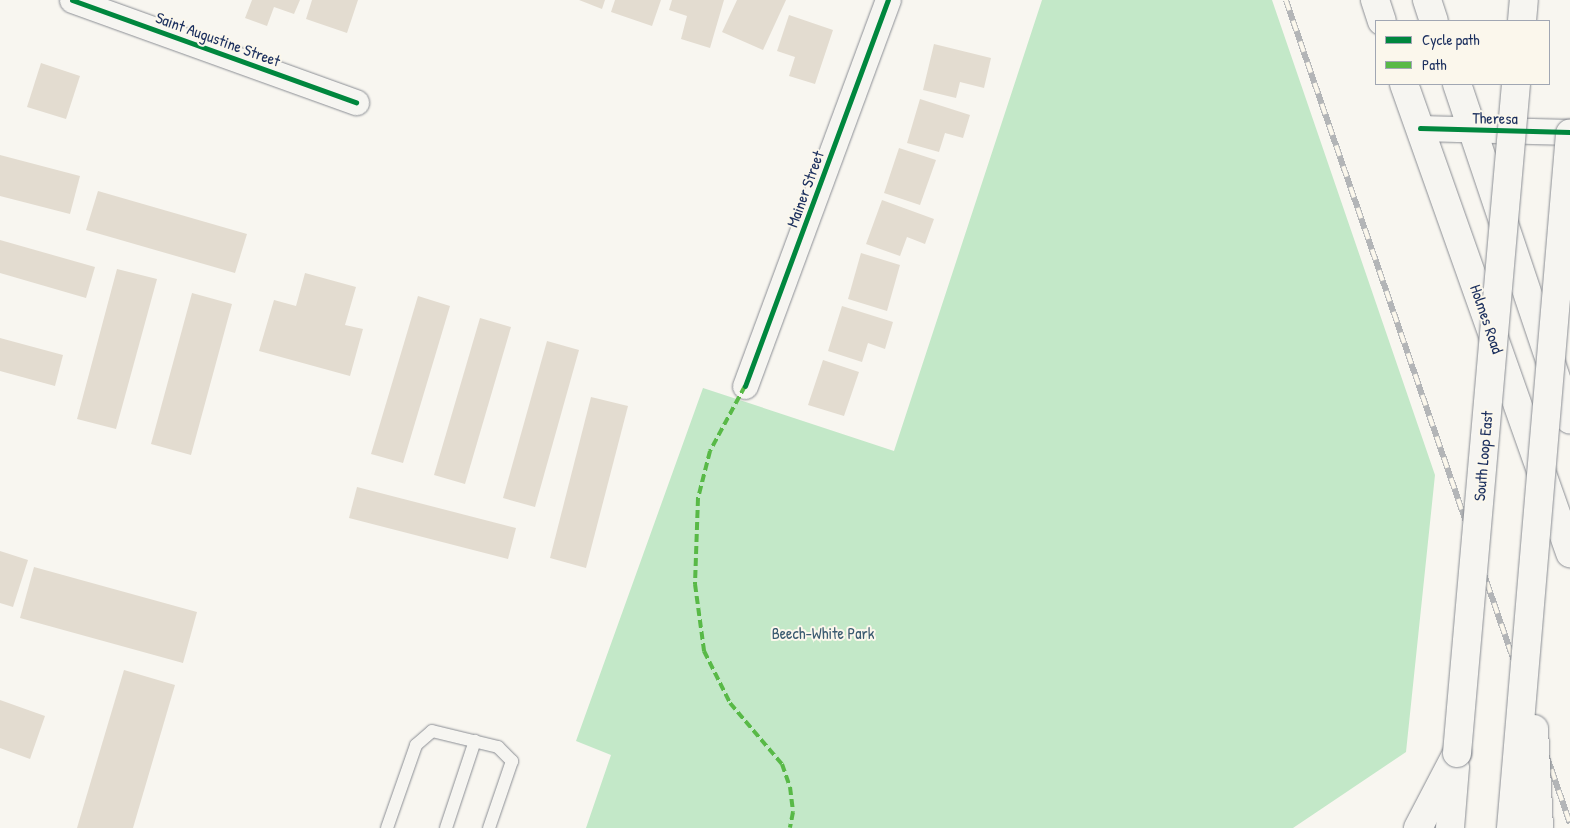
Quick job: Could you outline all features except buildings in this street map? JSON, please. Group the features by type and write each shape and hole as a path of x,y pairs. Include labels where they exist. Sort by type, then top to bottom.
{"main road":[{"path":"1375,0 1382,20"},
{"path":"1427,0 1434,20"},
{"name":"Holmes Road","path":"1404,85 1570,554"},
{"path":"1457,85 1570,419"},
{"name":"South Loop East","path":"1450,828 1516,85"},
{"path":"1511,828 1570,133"},
{"path":"1529,616 1538,828"},
{"path":"1418,828 1457,753"}],"street":[{"name":"Saint Augustine Street","path":"72,0 356,102"},
{"name":"Mainer Street","path":"745,386 888,0"},
{"name":"Theresa","path":"1420,128 1570,133"}],"lane":[{"path":"387,828 416,745 432,731 498,747 512,761 489,828"},
{"path":"446,828 475,742"}],"green space":[{"name":"Beech-White Park","path":"1042,0 1272,0 1435,475 1406,752 1293,828 586,828 611,755 576,741 703,388 894,451"}],"railway":[{"path":"1286,0 1570,823"}],"marked path":[{"path":"745,386 710,451 698,498 695,584 704,651 730,703 782,764 790,787 793,812 790,828"}],"cycle path":[{"path":"72,0 356,102"},
{"path":"745,386 888,0"},
{"path":"1420,128 1570,132"}]}
